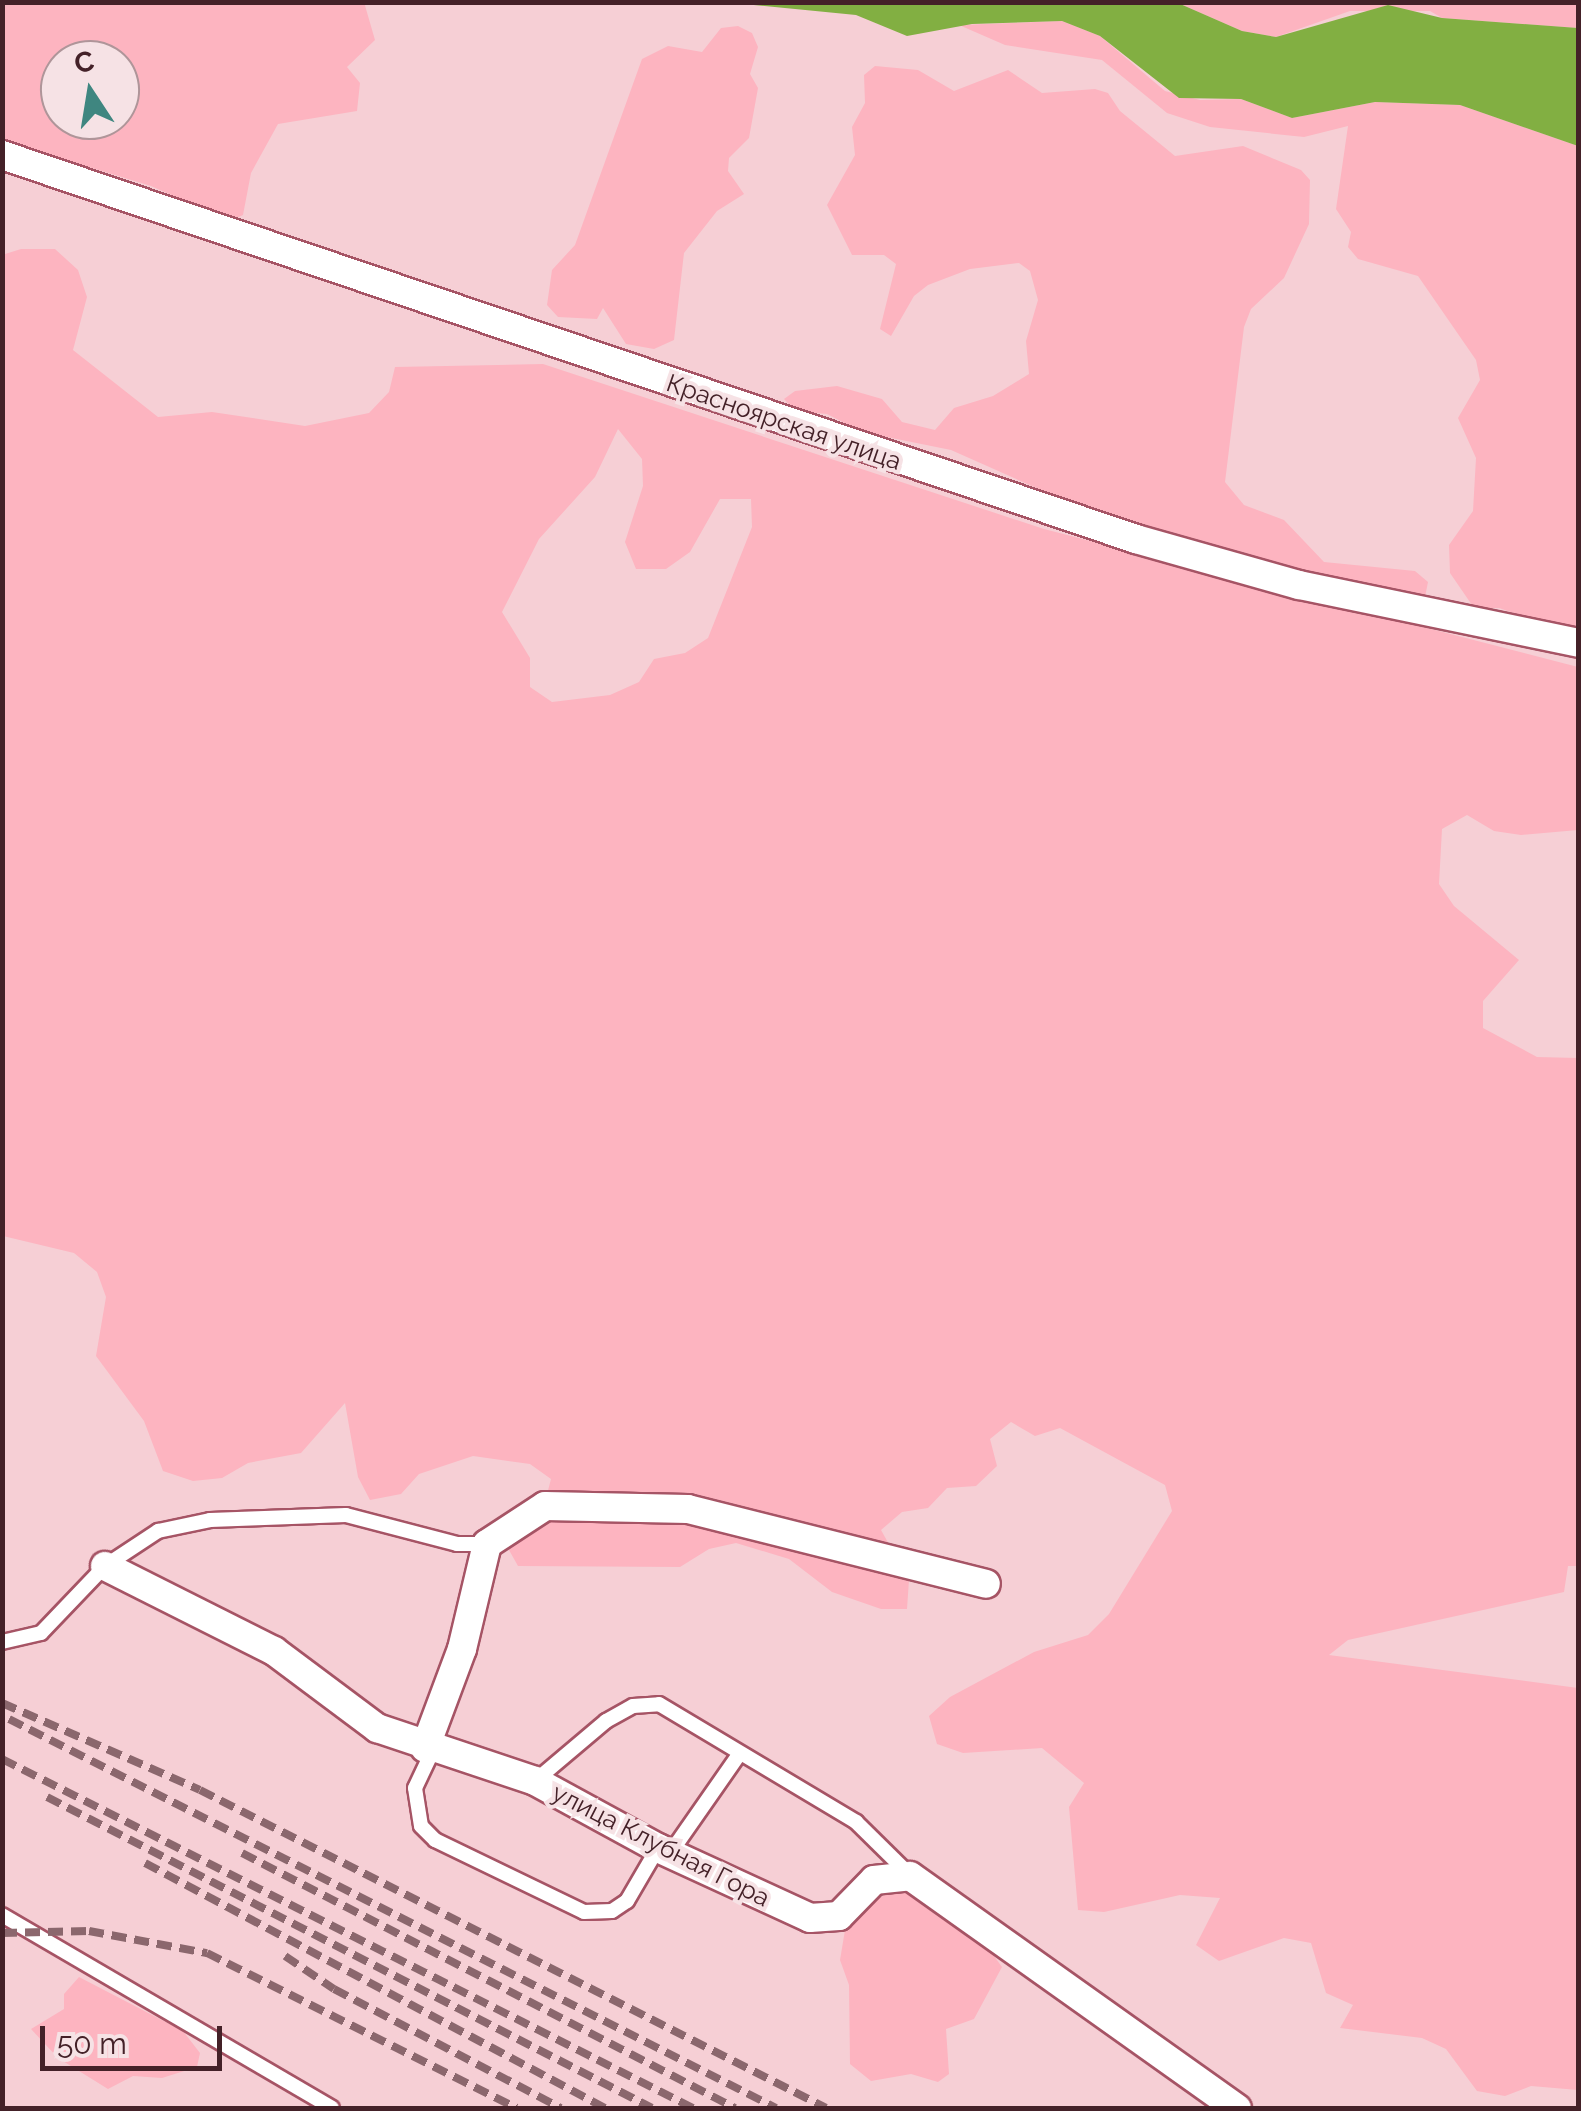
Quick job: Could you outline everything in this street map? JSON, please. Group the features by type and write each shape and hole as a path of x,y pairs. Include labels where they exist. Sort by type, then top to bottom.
{"street":[{"name":"Красноярская улица","path":"2,155 1136,539 1299,585 1578,644"},
{"path":"429,1749 462,1648 488,1544 545,1506 688,1509 986,1584"},
{"name":"улица Клубная Гора","path":"105,1566 274,1650 377,1728 429,1749 535,1782 664,1850 824,1922 839,1916 874,1880 910,1876"},
{"path":"910,1876 1236,2108"}],"lane":[{"path":"2,1642 40,1634 105,1566 158,1531 210,1520 346,1515 457,1544 488,1544"},
{"path":"535,1782 606,1720 633,1706 659,1704 738,1756 856,1822 910,1876"},
{"path":"429,1749 415,1788 421,1826 435,1840 584,1912 612,1911 627,1902 738,1756"},
{"path":"2,1914 332,2108"}],"shaded area":[{"path":"364,2 375,40 347,67 360,83 357,111 278,124 251,173 243,215 230,221 151,186 3,141 3,3"},
{"path":"733,3 1178,3 1242,31 1276,37 1388,5 1442,18 1578,28 1578,146 1460,105 1375,102 1292,118 1241,99 1179,98 1100,36 1062,21 972,24 907,36 856,15"},
{"path":"1178,3 1578,3 1578,28 1442,18 1430,11 1350,11 1276,37 1242,31"},
{"path":"1062,21 1100,36 1165,91 1200,100 1241,99 1292,118 1375,102 1460,105 1578,146 1578,635 1499,608 1474,608 1450,573 1449,545 1473,511 1476,458 1458,418 1480,380 1476,360 1418,276 1358,259 1348,247 1351,232 1336,209 1348,126 1304,137 1210,127 1167,113 1102,60 1005,45 959,25"},
{"path":"738,26 752,33 758,47 750,74 758,88 749,138 729,158 728,171 744,194 717,211 684,253 674,340 654,349 626,344 603,308 597,319 558,317 547,305 552,270 575,245 642,59 668,46 702,52 721,28"},
{"path":"875,66 918,70 954,91 1008,70 1042,93 1095,89 1108,93 1120,111 1175,156 1243,146 1301,170 1310,180 1309,224 1284,278 1251,309 1244,327 1225,482 1244,505 1284,520 1324,562 1415,571 1428,582 1425,597 1368,595 1079,507 951,450 862,432 827,414 795,411 784,399 795,391 837,386 882,399 902,422 935,430 954,408 993,396 1029,374 1026,341 1038,300 1030,271 1019,263 970,269 928,285 914,296 891,336 880,329 896,264 884,255 852,255 827,205 855,155 852,127 865,103 864,75"},
{"path":"21,249 55,249 78,270 87,297 73,350 158,417 212,412 305,426 369,413 389,392 395,367 543,364 1044,529 1578,667 1578,830 1521,835 1494,831 1467,815 1442,829 1439,884 1454,906 1519,960 1483,1001 1483,1028 1537,1057 1578,1058 1578,1566 1568,1566 1564,1592 1348,1640 1329,1655 1578,1688 1578,2090 1531,2086 1505,2096 1477,2091 1446,2049 1422,2038 1340,2028 1353,2005 1326,1993 1311,1943 1284,1938 1219,1961 1196,1945 1220,1898 1180,1895 1104,1912 1078,1910 1069,1807 1084,1783 1042,1748 963,1753 937,1744 929,1716 950,1697 1034,1652 1088,1635 1109,1614 1172,1511 1165,1485 1060,1428 1035,1436 1011,1422 990,1439 997,1466 976,1486 947,1488 928,1508 902,1512 881,1530 909,1580 907,1609 881,1609 832,1592 789,1559 736,1543 709,1549 680,1567 518,1566 505,1543 544,1506 551,1479 530,1464 473,1456 419,1474 401,1494 370,1500 358,1477 345,1403 301,1453 248,1463 222,1478 193,1481 163,1471 144,1421 96,1356 106,1297 97,1272 74,1253 3,1236 2,255","holes":["618,429 642,459 643,486 625,542 636,569 666,569 690,552 720,499 751,499 752,527 708,638 685,653 654,659 639,682 610,695 552,702 530,687 530,658 502,612 539,539 595,477"]},
{"path":"894,1889 922,1895 986,1945 1002,1967 974,2019 946,2029 949,2074 938,2082 911,2074 871,2081 850,2064 849,1985 840,1960 847,1918"},
{"path":"79,1977 183,2031 200,2053 197,2067 162,2078 133,2076 108,2089 58,2058 31,2029 64,2009 64,1994"}],"railway":[{"path":"2,1703 200,1790 826,2108"},
{"path":"9,1719 776,2108"},
{"path":"2,1759 693,2108"},
{"path":"47,1797 652,2108"},
{"path":"242,1853 735,2108"},
{"path":"145,1863 605,2108"},
{"path":"2,1933 89,1931 207,1953 516,2108"},
{"path":"285,1956 334,1989 561,2108"}]}
